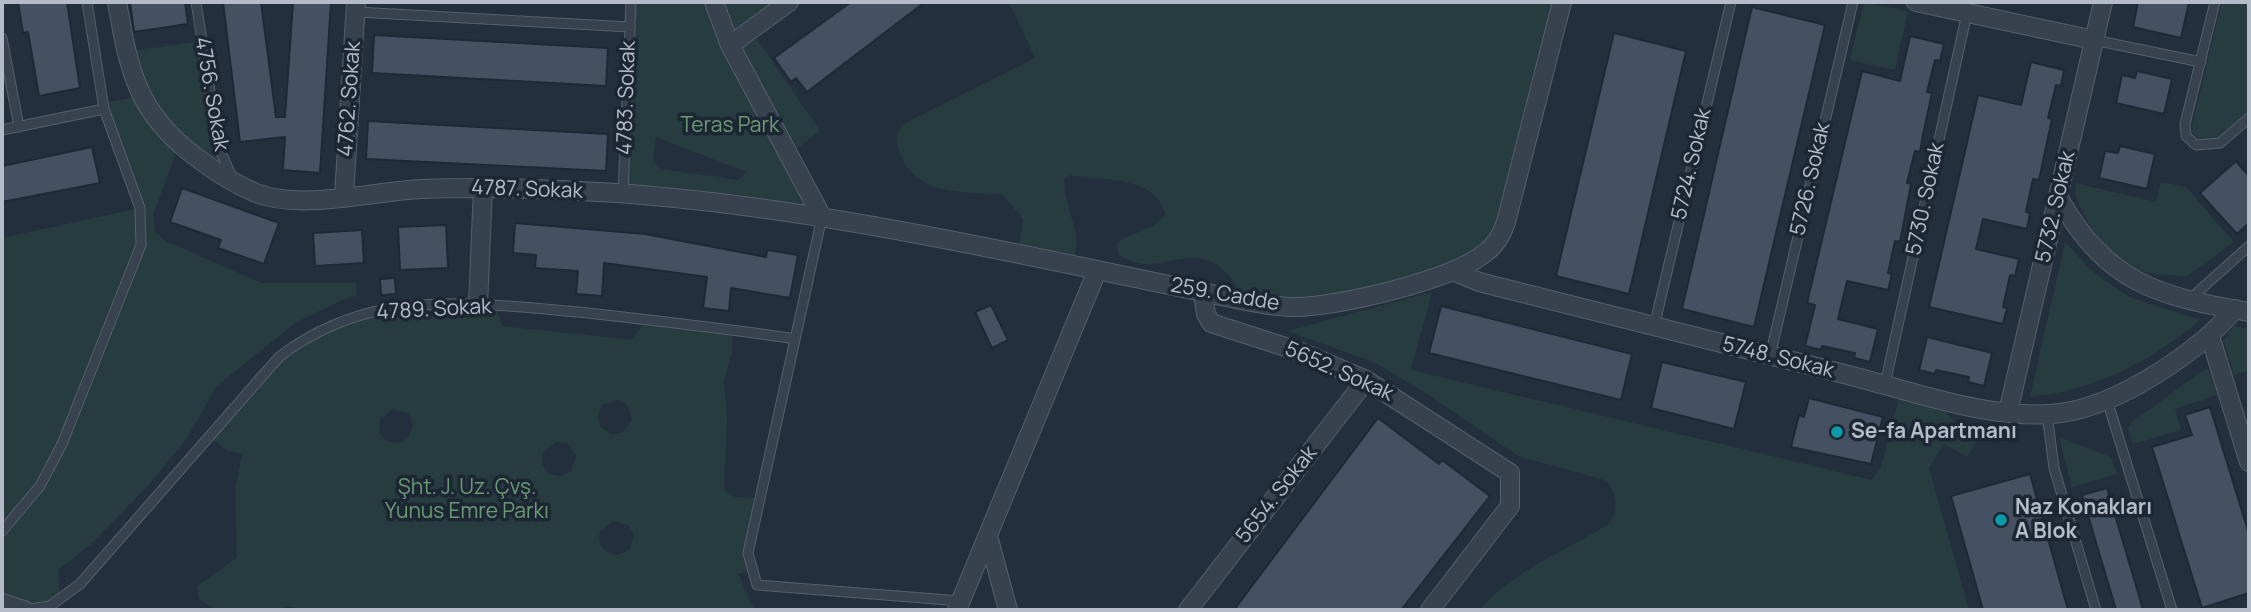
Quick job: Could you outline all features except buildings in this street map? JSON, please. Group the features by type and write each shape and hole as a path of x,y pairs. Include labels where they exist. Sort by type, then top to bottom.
{"street":[{"name":"4787. Sokak","path":"117,2 129,65 148,110 186,149 235,183 280,199 425,188 483,188 623,194 822,217"},
{"path":"714,2 730,45 822,217"},
{"path":"730,45 789,2"},
{"name":"259. Cadde","path":"822,217 1203,293 1296,307 1380,292 1453,271 1488,252 1502,233 1562,2"},
{"path":"1916,2 1937,4 1966,13 2094,40"},
{"name":"5732. Sokak","path":"2008,412 2103,2"},
{"name":"4762. Sokak","path":"344,196 356,7"},
{"path":"478,305 483,188"},
{"path":"2058,197 2074,225 2103,259 2142,285 2189,300 2242,311"},
{"path":"959,606 1097,271"},
{"name":"5748. Sokak","path":"1453,271 1479,282 1885,384 2008,412 2046,414 2077,410 2107,400 2210,336 2242,311"},
{"name":"5652. Sokak","path":"1203,293 1207,319 1211,323 1301,352 1366,380 1505,468 1512,476 1510,506 1430,610"},
{"path":"2210,336 2249,462"},
{"name":"5654. Sokak","path":"1188,610 1366,380"},
{"path":"988,536 1008,610"},
{"path":"2,603 24,610"}],"lane":[{"path":"2,531 40,486 62,444 141,245 141,208 104,109 87,2"},
{"name":"4756. Sokak","path":"196,2 219,148 235,183"},
{"name":"4783. Sokak","path":"623,194 631,2"},
{"name":"5724. Sokak","path":"1654,327 1731,2"},
{"name":"5726. Sokak","path":"1770,356 1853,2"},
{"path":"2215,2 2185,124 2190,142 2203,146 2220,143 2249,118"},
{"path":"356,7 630,27"},
{"name":"5730. Sokak","path":"1885,384 1966,13"},
{"path":"2,38 19,127"},
{"path":"2094,40 2201,62"},
{"path":"2,130 104,109"},
{"path":"822,217 748,553 757,585 959,606"},
{"path":"2189,300 2249,246"},
{"name":"4789. Sokak","path":"24,610 50,606 92,572 279,357 321,330 367,313 478,305 702,324 795,339"},
{"path":"2107,400 2172,610"},
{"path":"2046,414 2054,468 2096,610"}],"green space":[{"name":"Teras Park","path":"631,2 780,2 751,30 820,131 788,155 822,217 623,194","holes":["656,137 746,172 738,180 661,169 653,162"]},
{"path":"1009,2 1562,2 1506,222 1487,252 1354,298 1241,300 1231,278 1219,266 1204,259 1185,258 1149,264 1130,261 1119,255 1117,243 1157,223 1165,213 1159,201 1139,186 1070,175 1065,178 1064,188 1077,240 1073,259 1018,256 1023,219 1003,195 941,189 916,176 906,165 897,139 903,124 1035,58"},
{"path":"1864,2 1908,11 1895,70 1850,60"},
{"path":"2222,2 2249,2 2249,110 2218,137 2201,140 2193,134 2192,125"},
{"path":"202,41 225,167 179,144 153,215 155,232 166,241 261,283 356,283 357,296 346,298 295,323 217,386 187,438 148,486 90,545 58,570 60,600 50,606 2,603 2,238 140,208 103,103 140,96 126,52"},
{"path":"2161,182 2186,187 2234,242 2186,277 2142,271 2119,258 2088,222 2076,195 2075,183 2156,202"},
{"path":"2065,242 2092,271 2129,297 2200,320 2182,335 2121,372 2077,388 2030,397"},
{"path":"1432,292 1411,370 1872,480 1881,467 1899,399 1943,410 1957,423 1986,426 1967,457 1944,444 1929,468 1969,610 1479,610 1523,573 1609,524 1614,514 1615,501 1612,489 1605,480 1518,456 1376,363 1287,331"},
{"name":"Şht. J. Uz. Çvş. Yunus Emre Parkı","path":"496,306 502,326 632,340 646,319 733,329 732,352 724,381 727,419 724,490 734,497 760,498 748,553 753,570 738,574 755,610 309,610 287,606 279,610 217,610 199,599 197,586 237,558 235,492 242,454 228,451 208,436 261,374 280,356 329,328 384,314","holes":["617,400 627,404 632,420 622,433 611,434 601,427 597,416 602,405","393,409 408,413 413,423 408,438 398,443 386,441 379,431 380,419","556,442 567,443 576,456 571,471 561,476 549,474 542,464 543,452","613,521 628,525 634,535 629,550 618,555 605,550 600,540 600,531"]},
{"path":"2234,326 2249,329 2249,370 2234,375 2224,341"},
{"path":"2205,369 2210,372 2217,395 2175,409 2181,430 2133,444 2128,428 2132,422"},
{"path":"2059,437 2111,457 2117,474 2072,487"}],"place":[{"name":"Se-fa Apartmanı","path":"1837,432"},
{"name":"Naz Konakları A Blok","path":"2001,520"}]}
